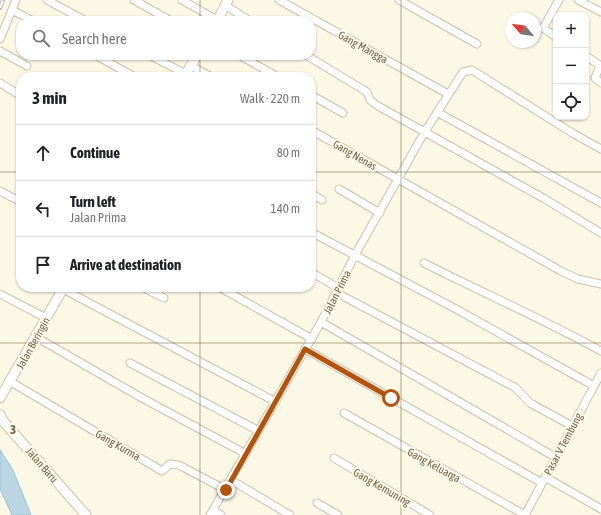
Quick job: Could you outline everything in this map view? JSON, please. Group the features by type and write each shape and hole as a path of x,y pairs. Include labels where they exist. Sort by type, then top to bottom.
{"street":[{"path":"0,39 16,0"},
{"path":"47,0 77,16"},
{"path":"134,0 162,16"},
{"path":"182,0 210,16"},
{"name":"Gang Mangga","path":"279,0 308,16"},
{"path":"399,0 477,44"},
{"path":"553,35 543,28 559,0"},
{"path":"578,0 601,12"},
{"path":"219,16 227,3 244,16"},
{"path":"12,10 23,16"},
{"name":"Gang Mangga","path":"316,21 448,94"},
{"path":"0,51 16,60"},
{"path":"589,58 598,64 599,68 595,78 601,82"},
{"path":"16,60 27,66"},
{"path":"104,60 126,72"},
{"path":"158,60 178,72"},
{"path":"187,72 194,60"},
{"path":"248,60 269,72"},
{"path":"314,60 367,92 370,100 378,106 424,133 545,199 601,234"},
{"path":"191,66 202,72"},
{"name":"Jalan Prima","path":"211,513 226,490 312,339 355,255 458,76 466,71 472,70 574,134 601,149"},
{"path":"0,83 16,93"},
{"path":"316,98 343,113"},
{"path":"437,112 601,203"},
{"name":"Gang Nenas","path":"316,133 561,271 578,279 601,284"},
{"path":"339,189 380,213"},
{"path":"0,191 16,199"},
{"path":"316,196 322,200"},
{"path":"316,235 594,386"},
{"path":"424,263 558,327 601,351"},
{"path":"316,275 337,290 516,388 530,403 572,426"},
{"name":"Jalan Beringin","path":"0,398 11,382 61,292"},
{"path":"70,292 276,402"},
{"path":"152,292 164,298"},
{"path":"228,292 312,339"},
{"path":"0,294 46,318"},
{"path":"321,322 555,457"},
{"path":"36,337 142,398 246,454"},
{"path":"305,349 543,480 601,509"},
{"path":"130,363 259,431"},
{"name":"Pasar V Tembung","path":"527,514 555,457 601,373"},
{"name":"Gang Kurma","path":"11,382 162,471 170,464 179,465 226,490"},
{"name":"Gang Keluarga","path":"344,413 527,514"},
{"name":"Jalan Baru","path":"1,421 86,515"},
{"name":"Gang Kemuning","path":"334,458 430,515"},
{"path":"231,480 290,515"},
{"path":"317,503 338,515"},
{"path":"211,513 221,515"}],"water":[{"path":"0,450 13,470 31,515 12,515 0,489"}],"railway":[{"path":"0,8 3,0"}],"route":[{"path":"226,490 305,349 391,398"}]}
